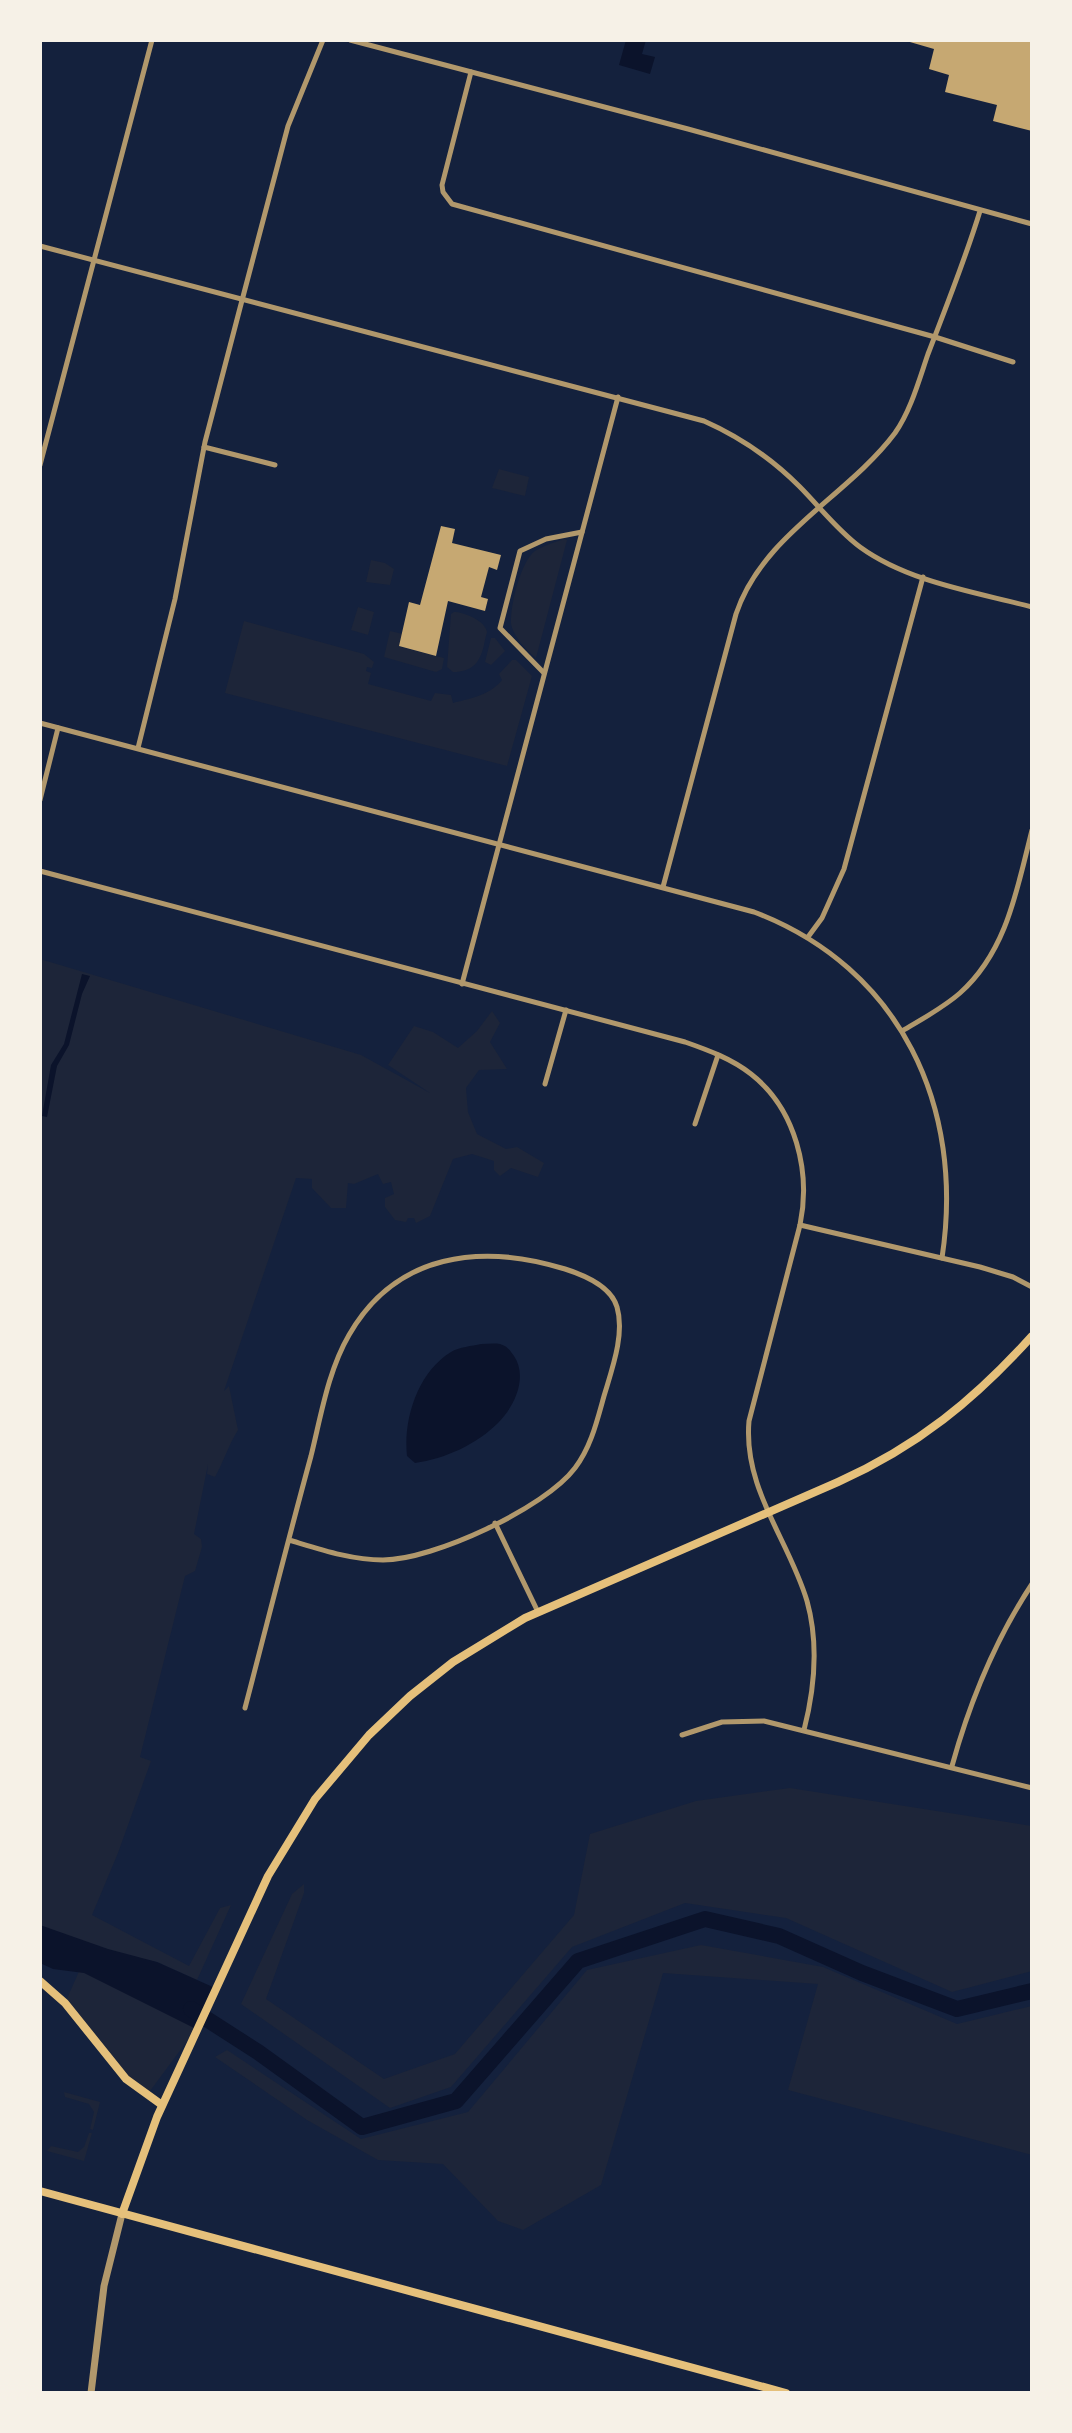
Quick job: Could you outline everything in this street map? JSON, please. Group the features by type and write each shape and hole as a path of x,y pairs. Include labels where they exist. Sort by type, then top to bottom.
{"main road":[{"path":"122,2214 186,2050 285,1846 315,1799 350,1755 389,1715 442,1670 500,1631 870,1468 929,1432 988,1383 1032,1336"},
{"path":"40,1981 65,2003 126,2079 162,2105"},
{"path":"40,2191 786,2393"}],"street":[{"path":"40,465 152,40"},
{"path":"138,748 175,599 204,447 242,300 288,126 323,40"},
{"path":"350,40 1032,224"},
{"path":"471,72 442,185 452,204 935,337 1013,362"},
{"path":"663,887 736,614 746,588 778,546 895,432 912,400 980,211"},
{"path":"40,246 691,416 735,435 776,465 857,545 897,568 1032,607"},
{"path":"462,984 618,397"},
{"path":"204,447 275,465"},
{"path":"545,673 500,628 520,551 546,539 582,532"},
{"path":"808,937 822,918 844,869 923,577"},
{"path":"40,723 754,912 784,923 808,937 859,979 902,1031 927,1081 942,1134 947,1207 942,1258"},
{"path":"40,800 58,728"},
{"path":"902,1031 960,993 987,962 1010,912 1032,830"},
{"path":"40,871 685,1042 739,1066 761,1082 788,1121 804,1173 800,1225 749,1421 749,1457 768,1512 806,1599 812,1626 814,1682 804,1730"},
{"path":"545,1084 566,1010"},
{"path":"695,1124 718,1055"},
{"path":"800,1225 1000,1273 1032,1287"},
{"path":"245,1708 289,1540 333,1372 343,1346 357,1323 384,1292 407,1276 432,1265 471,1255 499,1255 526,1259 585,1276 607,1291 614,1300 619,1319 618,1335 595,1428 573,1471 554,1490 537,1502 437,1550 397,1560 356,1558 289,1540"},
{"path":"495,1523 538,1612"},
{"path":"952,1766 984,1671 1032,1584"},
{"path":"682,1735 708,1725 764,1721 1032,1788"},
{"path":"91,2393 104,2286 122,2214"}],"shaded area":[{"path":"626,40 646,40 642,54 655,57 650,74 619,65"},
{"path":"499,469 529,477 525,496 492,488"},
{"path":"567,540 536,658 520,642 512,628 514,595 530,556 538,549"},
{"path":"371,560 394,569 390,585 366,582"},
{"path":"358,607 374,612 368,635 351,630"},
{"path":"454,612 478,620 487,632 477,661 470,668 453,672 447,667 451,614"},
{"path":"244,621 364,654 374,662 372,668 367,667 366,671 371,673 368,684 431,701 435,693 451,695 453,703 486,693 502,680 499,674 512,660 516,660 532,676 507,766 225,693"},
{"path":"390,631 403,634 400,647 444,658 442,669 436,672 384,657"},
{"path":"491,638 495,638 505,651 491,665 485,662"},
{"path":"40,959 361,1055 430,1093 388,1065 414,1026 433,1032 458,1048 477,1031 492,1011 500,1023 490,1042 507,1069 479,1070 466,1088 468,1112 477,1134 506,1149 517,1147 544,1163 538,1177 511,1168 500,1176 494,1170 494,1161 472,1154 453,1159 430,1216 416,1223 414,1218 408,1218 406,1222 395,1220 385,1207 385,1198 394,1194 391,1182 383,1184 378,1174 354,1184 348,1183 346,1208 331,1208 312,1188 312,1179 296,1178 224,1391 229,1386 238,1430 215,1477 207,1474 208,1464 194,1534 201,1539 202,1547 195,1571 185,1576 140,1757 151,1761 92,1915 189,1966 220,1908 231,1905 197,1980 157,1962 40,1939"},
{"path":"82,974 90,976 82,994 69,1045 57,1066 47,1117 42,1116 51,1065 64,1044"},
{"path":"481,1344 505,1346 518,1364 520,1382 510,1408 490,1431 470,1444 438,1458 415,1463 407,1456 406,1442 410,1412 422,1384 439,1361 451,1352"},
{"path":"790,1788 1032,1826 1032,1971 952,1992 786,1918 685,1903 572,1947 451,2087 390,2108 241,2004 292,1894 304,1884 304,1893 266,1999 384,2079 455,2054 574,1915 590,1834 696,1801"},
{"path":"40,1925 157,1962 215,1988 196,2029 84,1973 53,1969 40,1963"},
{"path":"701,1945 823,1967 957,2024 1032,2006 1032,2155 788,2090 818,1984 663,1973 601,2185 523,2230 498,2221 443,2164 378,2160 307,2120 215,2057 227,2050 361,2139 468,2112 587,1970"},
{"path":"85,1958 196,2029 147,2095 136,2088 65,2003"},
{"path":"64,2092 100,2102 93,2130 90,2129 94,2112 89,2104 65,2097"},
{"path":"89,2133 92,2133 84,2161 47,2151 51,2146 78,2152 84,2147"}],"building":[{"path":"903,40 1032,40 1032,131 993,121 997,105 945,92 949,75 929,69 934,49"},
{"path":"441,526 455,529 452,543 501,555 497,570 489,567 481,597 488,599 485,611 448,601 436,656 399,646 409,602 420,605"}],"waterway":[{"path":"191,2009 258,2052 362,2127 456,2101 578,1961 705,1919 779,1936 862,1973 957,2009 1032,1991"}]}
